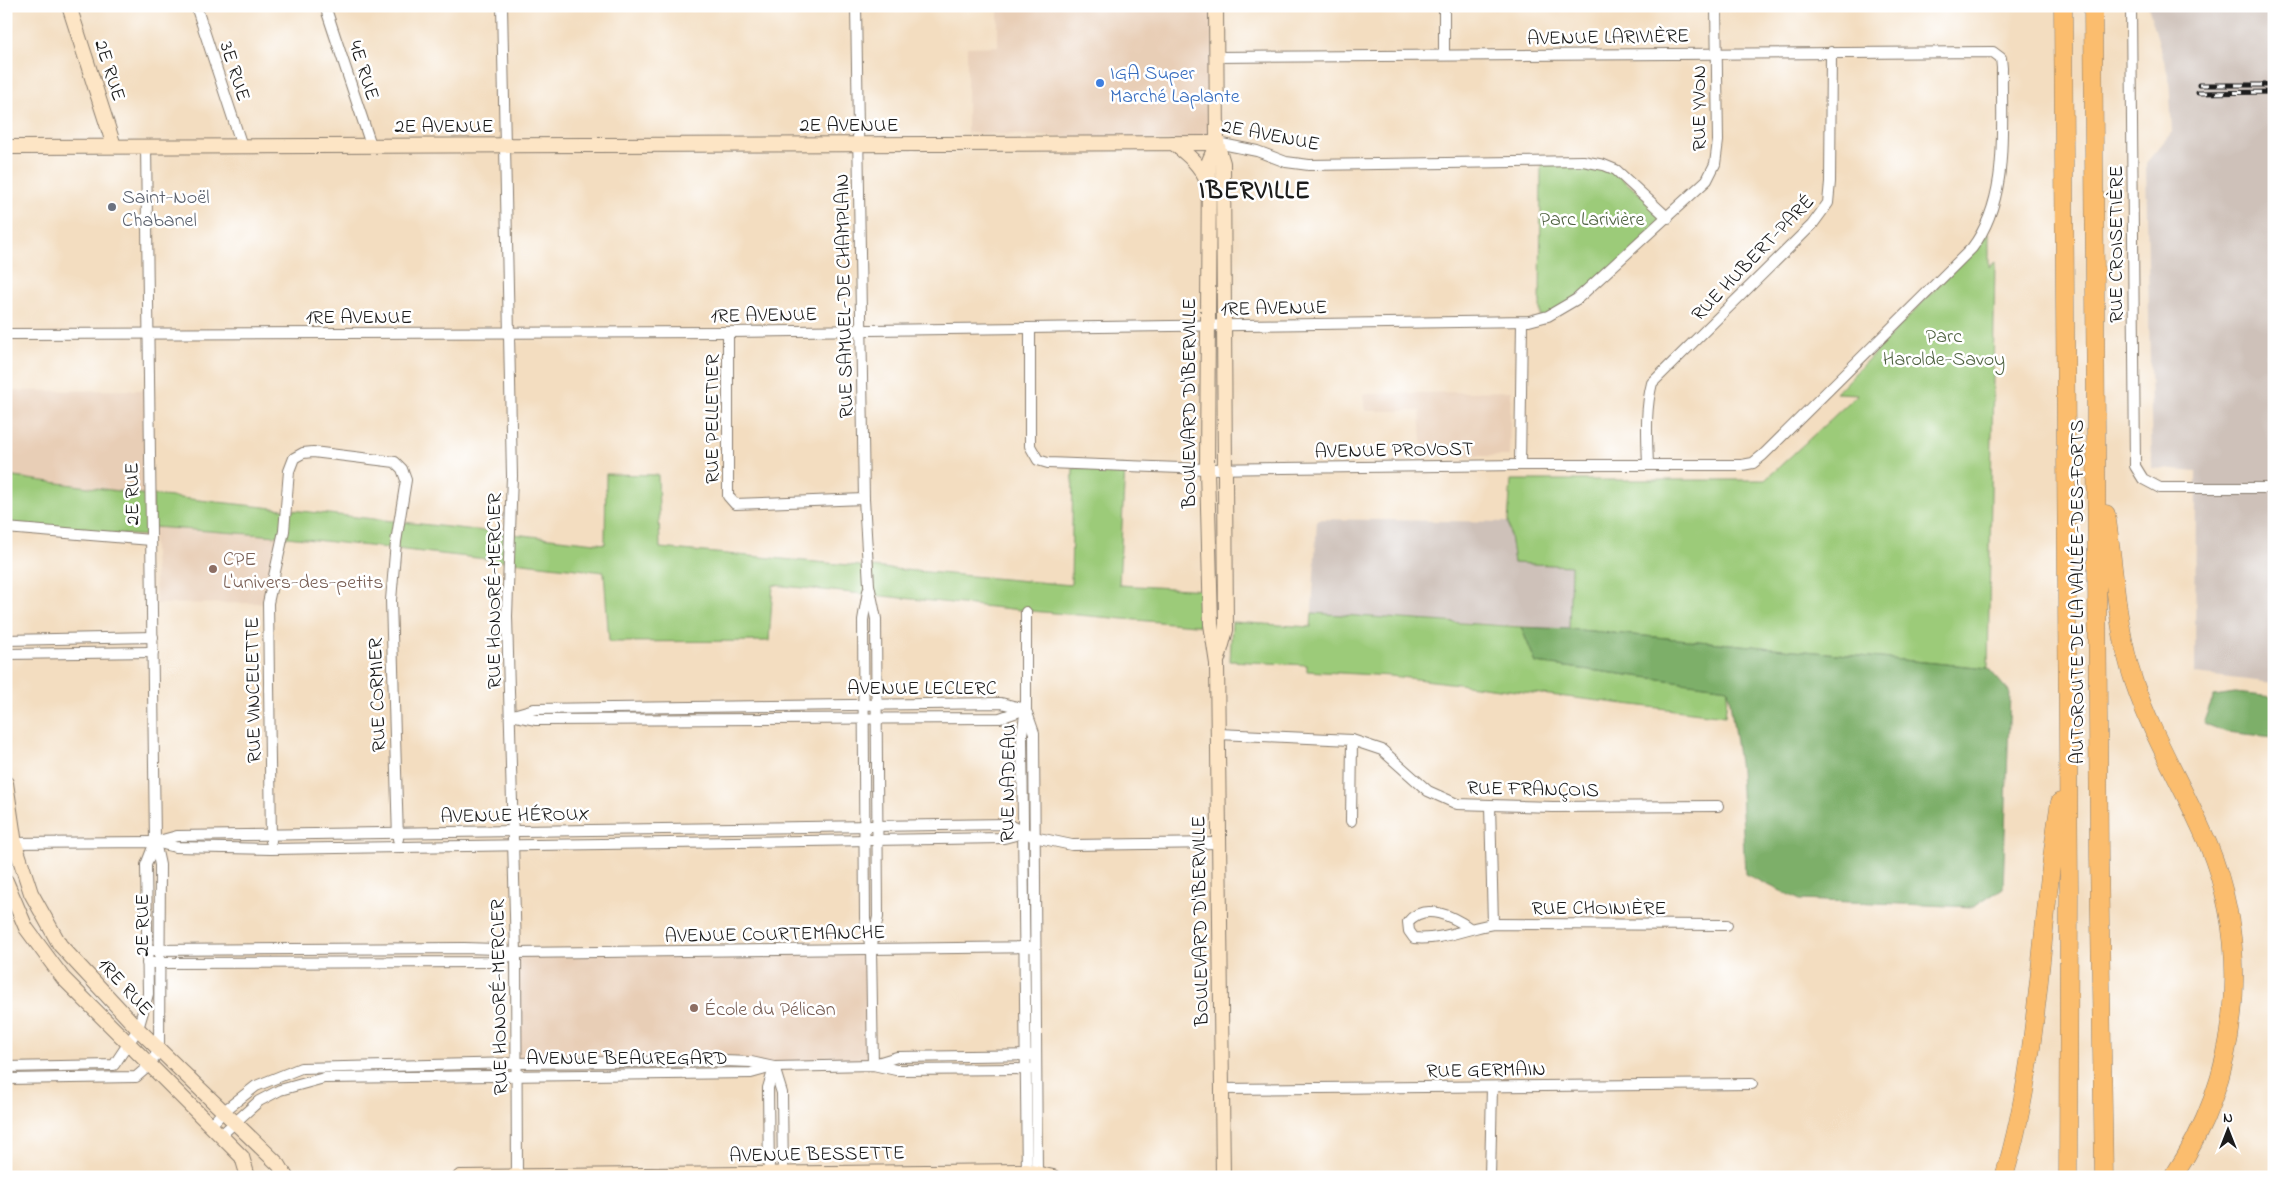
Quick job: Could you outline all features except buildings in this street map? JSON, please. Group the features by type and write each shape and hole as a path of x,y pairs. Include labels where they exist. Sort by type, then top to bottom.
{"highway":[{"name":"AUTOROUTE DE LA VALLÉE-DES-FORTS","path":"2063,6 2068,754 2068,1177"},
{"name":"AUTOROUTE DE LA VALLÉE-DES-FORTS","path":"2093,6 2099,848 2104,1177"},
{"path":"2096,457 2111,551 2118,611 2134,681 2150,723 2208,845 2225,895 2233,939 2234,1006 2223,1064 2201,1128 2173,1177"},
{"path":"2004,1177 2017,1127 2028,1072 2040,978 2051,856 2068,754"}],"street":[{"name":"2E RUE","path":"69,6 114,146"},
{"name":"3E RUE","path":"196,6 242,146"},
{"name":"4E RUE","path":"325,6 371,145"},
{"name":"RUE HONORÉ-MERCIER","path":"502,6 512,476 507,616 516,954 518,1176"},
{"name":"RUE SAMUEL-DE CHAMPLAIN","path":"856,6 864,499 869,585 876,619 878,917 871,949"},
{"name":"BOULEVARD D'IBERVILLE","path":"1216,6 1218,143 1223,163 1226,630 1217,664"},
{"path":"1444,6 1444,55"},
{"name":"RUE YVON","path":"1522,322 1548,316 1577,299 1668,218 1707,180 1715,164 1718,141 1716,6"},
{"name":"RUE CROISETIÈRE","path":"2131,6 2134,453 2136,466 2143,479 2153,486 2164,488 2274,488"},
{"name":"AVENUE LARIVIÈRE","path":"1217,58 1831,52 1993,52 1999,55 2002,68 1998,180 1990,216 1977,241 1951,270 1777,441 1750,464"},
{"name":"RUE HUBERT-PARÉ","path":"1648,465 1646,414 1648,394 1652,384 1812,225 1828,203 1830,182 1831,52"},
{"path":"1173,143 1189,156 1204,174 1209,190"},
{"name":"2E AVENUE","path":"6,146 1218,143 1257,150 1286,162 1309,166 1583,161 1599,163 1616,170 1668,218"},
{"name":"BOULEVARD D'IBERVILLE","path":"1218,143 1209,161 1207,469 1211,624 1217,664 1223,1177"},
{"name":"2E RUE","path":"146,146 155,842 160,865 161,950 159,1049 150,1064"},
{"path":"1520,465 1522,322"},
{"name":"1RE AVENUE","path":"6,334 728,332 1522,322"},
{"name":"AVENUE PROVOST","path":"1030,328 1030,446 1038,460 1048,463 1207,469 1750,464"},
{"name":"RUE PELLETIER","path":"728,332 728,496 735,504 864,499"},
{"name":"RUE VINCELETTE","path":"271,849 268,603 284,531 288,471 294,458 303,453 313,452 395,462 402,469 406,480 396,542"},
{"path":"6,528 151,540"},
{"name":"RUE CORMIER","path":"396,542 391,600 398,846"},
{"name":"RUE SAMUEL-DE CHAMPLAIN","path":"869,585 863,620 863,719 865,918 871,949 873,1065"},
{"path":"1026,612 1026,709"},
{"path":"6,640 152,637"},
{"path":"6,654 153,652"},
{"name":"AVENUE LECLERC","path":"511,715 534,709 864,704 1002,703 1026,709"},
{"path":"774,719 775,706"},
{"path":"592,708 592,720"},
{"name":"AVENUE LECLERC","path":"511,715 536,720 1000,718 1026,709"},
{"name":"RUE NADEAU","path":"1026,709 1022,734 1023,833 1030,948"},
{"name":"RUE NADEAU","path":"1026,709 1034,732 1034,837 1030,948 1032,1174"},
{"name":"RUE FRANÇOIS","path":"1218,734 1352,740 1382,750 1428,792 1457,804 1553,807 1718,806"},
{"path":"1351,821 1352,740"},
{"name":"1RE RUE","path":"7,785 10,844 31,893 60,945 138,1028 279,1165 286,1177"},
{"path":"1490,805 1493,924"},
{"name":"AVENUE HÉROUX","path":"10,844 155,842 177,836 1008,824 1034,837 1072,845 1219,843"},
{"path":"695,828 696,843"},
{"name":"AVENUE HÉROUX","path":"155,842 175,847 271,849 1004,838 1023,833"},
{"path":"337,834 338,848"},
{"name":"2E RUE","path":"6,1067 114,1065 129,1044 138,1028 148,994 146,865 155,842"},
{"name":"1RE RUE","path":"6,881 26,928 63,978 242,1157 248,1177"},
{"name":"RUE CHOINIÈRE","path":"1471,929 1459,920 1433,912 1420,911 1408,922 1409,931 1414,938 1425,939 1471,929 1493,924 1727,925"},
{"name":"AVENUE COURTEMANCHE","path":"147,950 488,949 516,954 1030,948"},
{"path":"344,949 344,962"},
{"name":"AVENUE COURTEMANCHE","path":"147,963 494,962 516,954"},
{"name":"AVENUE BEAUREGARD","path":"873,1065 897,1057 1031,1055"},
{"name":"AVENUE BEAUREGARD","path":"216,1130 224,1111 256,1086 301,1068 516,1063 751,1062 774,1067 873,1065 896,1070 1032,1069"},
{"path":"6,1079 136,1077 150,1064"},
{"path":"360,1078 362,1066"},
{"path":"774,1067 782,1093 783,1175"},
{"path":"769,1175 768,1088 774,1067"},
{"name":"AVENUE BEAUREGARD","path":"216,1130 235,1121 258,1101 280,1090 324,1078 751,1074 774,1067"},
{"name":"RUE GERMAIN","path":"1221,1089 1752,1084"},
{"path":"1490,1177 1492,1087"},
{"name":"AVENUE BESSETTE","path":"460,1177 1032,1174 1053,1177"}],"shaded area":[{"path":"998,6 1213,6 1217,143 967,133 967,47 998,46"},
{"path":"2148,6 2274,6 2274,683 2195,674 2196,472 2152,468 2146,163 2172,132 2169,78"},
{"path":"146,390 148,495 6,476 6,391"},
{"path":"1511,391 1509,456 1423,456 1420,411 1365,411 1363,394"},
{"path":"1317,519 1508,522 1514,563 1571,565 1569,629 1312,613"},
{"name":"CPE L'univers-des-petits","path":"153,527 278,536 265,603 156,604"},
{"name":"École du Pélican","path":"871,949 873,1065 516,1063 516,953"}],"green space":[{"name":"Parc Larivière","path":"1541,163 1607,166 1668,218 1610,273 1540,322"},
{"name":"Parc Harolde-Savoy","path":"1989,233 1989,267 1995,262 1988,668 1569,629 1571,566 1514,563 1508,522 1511,480 1765,480 1858,394 1836,393"},
{"path":"1125,466 1119,585 1205,590 1206,626 1031,611 773,585 769,641 609,642 604,572 278,536 153,527 153,495 605,544 606,474 658,475 660,548 1071,585 1073,468"},
{"path":"6,476 148,495 150,536 6,528"},
{"path":"1312,613 1521,627 1536,663 1728,688 1725,716 1391,676 1307,671 1307,665 1230,661 1232,622 1311,627"},
{"path":"1521,627 1569,629 1988,668 2010,693 2003,888 1974,907 1800,900 1745,874 1740,770 1728,688 1536,663"},
{"path":"2235,693 2274,697 2274,737 2226,732 2203,723 2214,696"}],"railway":[{"path":"2199,85 2274,85"},
{"path":"2198,93 2274,92"}],"place":[{"name":"IGA Super Marché Laplante","path":"1100,83"},
{"name":"Saint-Noël Chabanel","path":"112,207"},
{"name":"CPE L'univers-des-petits","path":"213,569"},
{"name":"École du Pélican","path":"694,1008"}],"district":[{"name":"IBERVILLE","path":"1255,189"}]}
